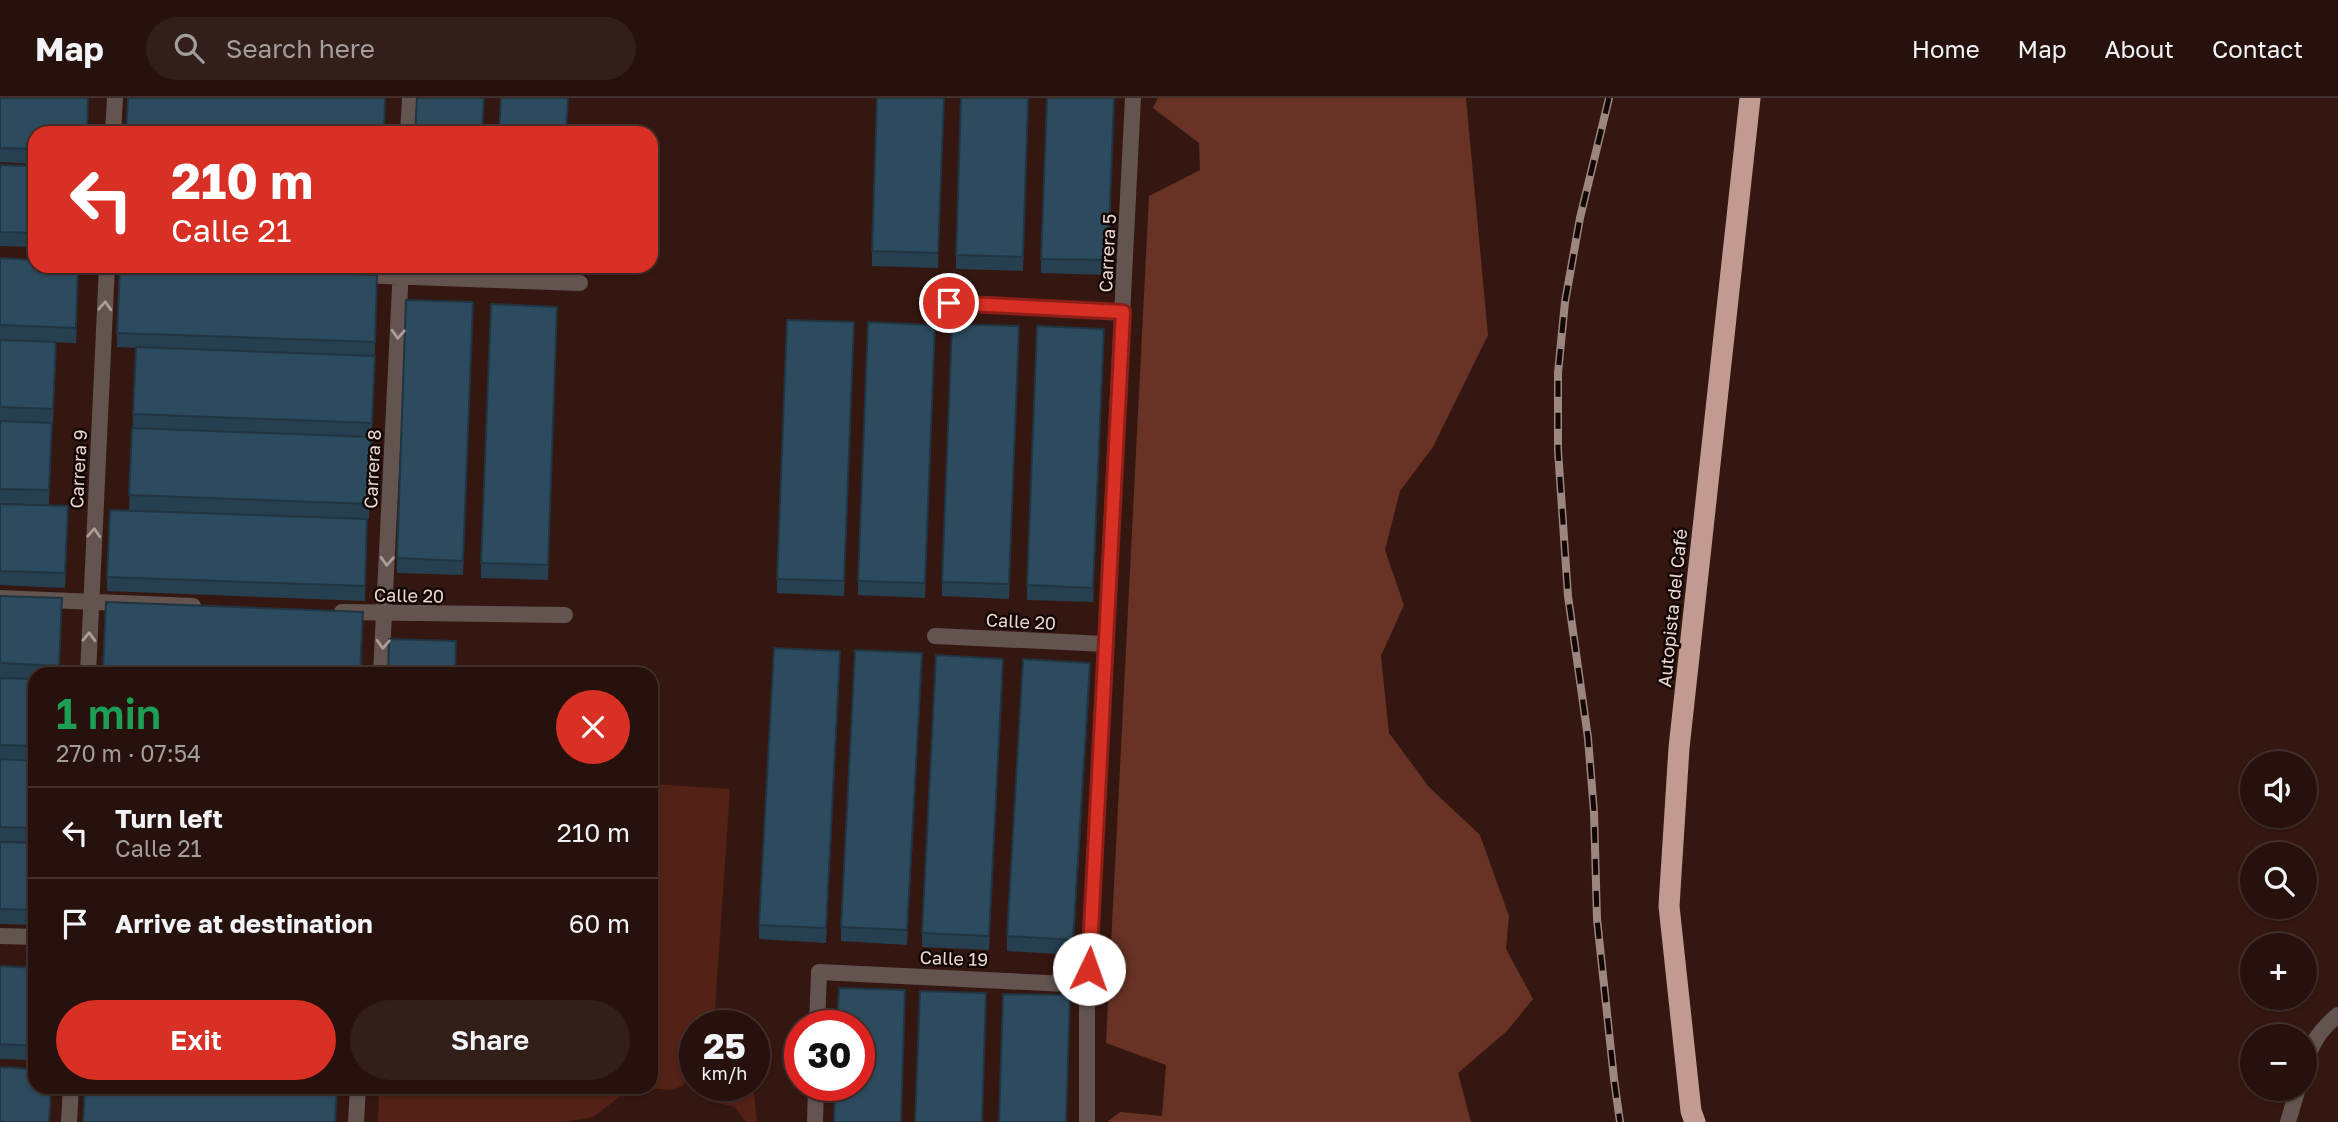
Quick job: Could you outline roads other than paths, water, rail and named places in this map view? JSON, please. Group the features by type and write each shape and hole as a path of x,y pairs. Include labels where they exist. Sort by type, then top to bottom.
{"highway":[{"name":"Autopista del Café","path":"1695,1122 1691,1111 1669,906 1679,748 1750,98"}],"street":[{"path":"113,126 115,98"},
{"path":"408,126 410,98"},
{"name":"Carrera 5","path":"1087,1122 1088,985 1133,98"},
{"name":"Carrera 9","path":"88,667 107,273"},
{"name":"Carrera 8","path":"381,667 401,273"},
{"path":"431,273 580,283"},
{"path":"949,303 1123,312"},
{"path":"0,598 203,606"},
{"name":"Calle 20","path":"328,612 565,615"},
{"name":"Calle 20","path":"935,636 1106,644"},
{"path":"0,936 28,937"},
{"name":"Calle 19","path":"817,1010 818,972 1088,985"},
{"path":"2317,1036 2338,1015"},
{"path":"69,1122 71,1094"},
{"path":"356,1122 358,1094"},
{"path":"815,1122 816,1101"},
{"path":"2288,1122 2294,1101"}],"railway":[{"path":"1609,98 1580,218 1565,302 1558,373 1558,450 1568,596 1588,738 1594,812 1597,919 1620,1122"}]}
